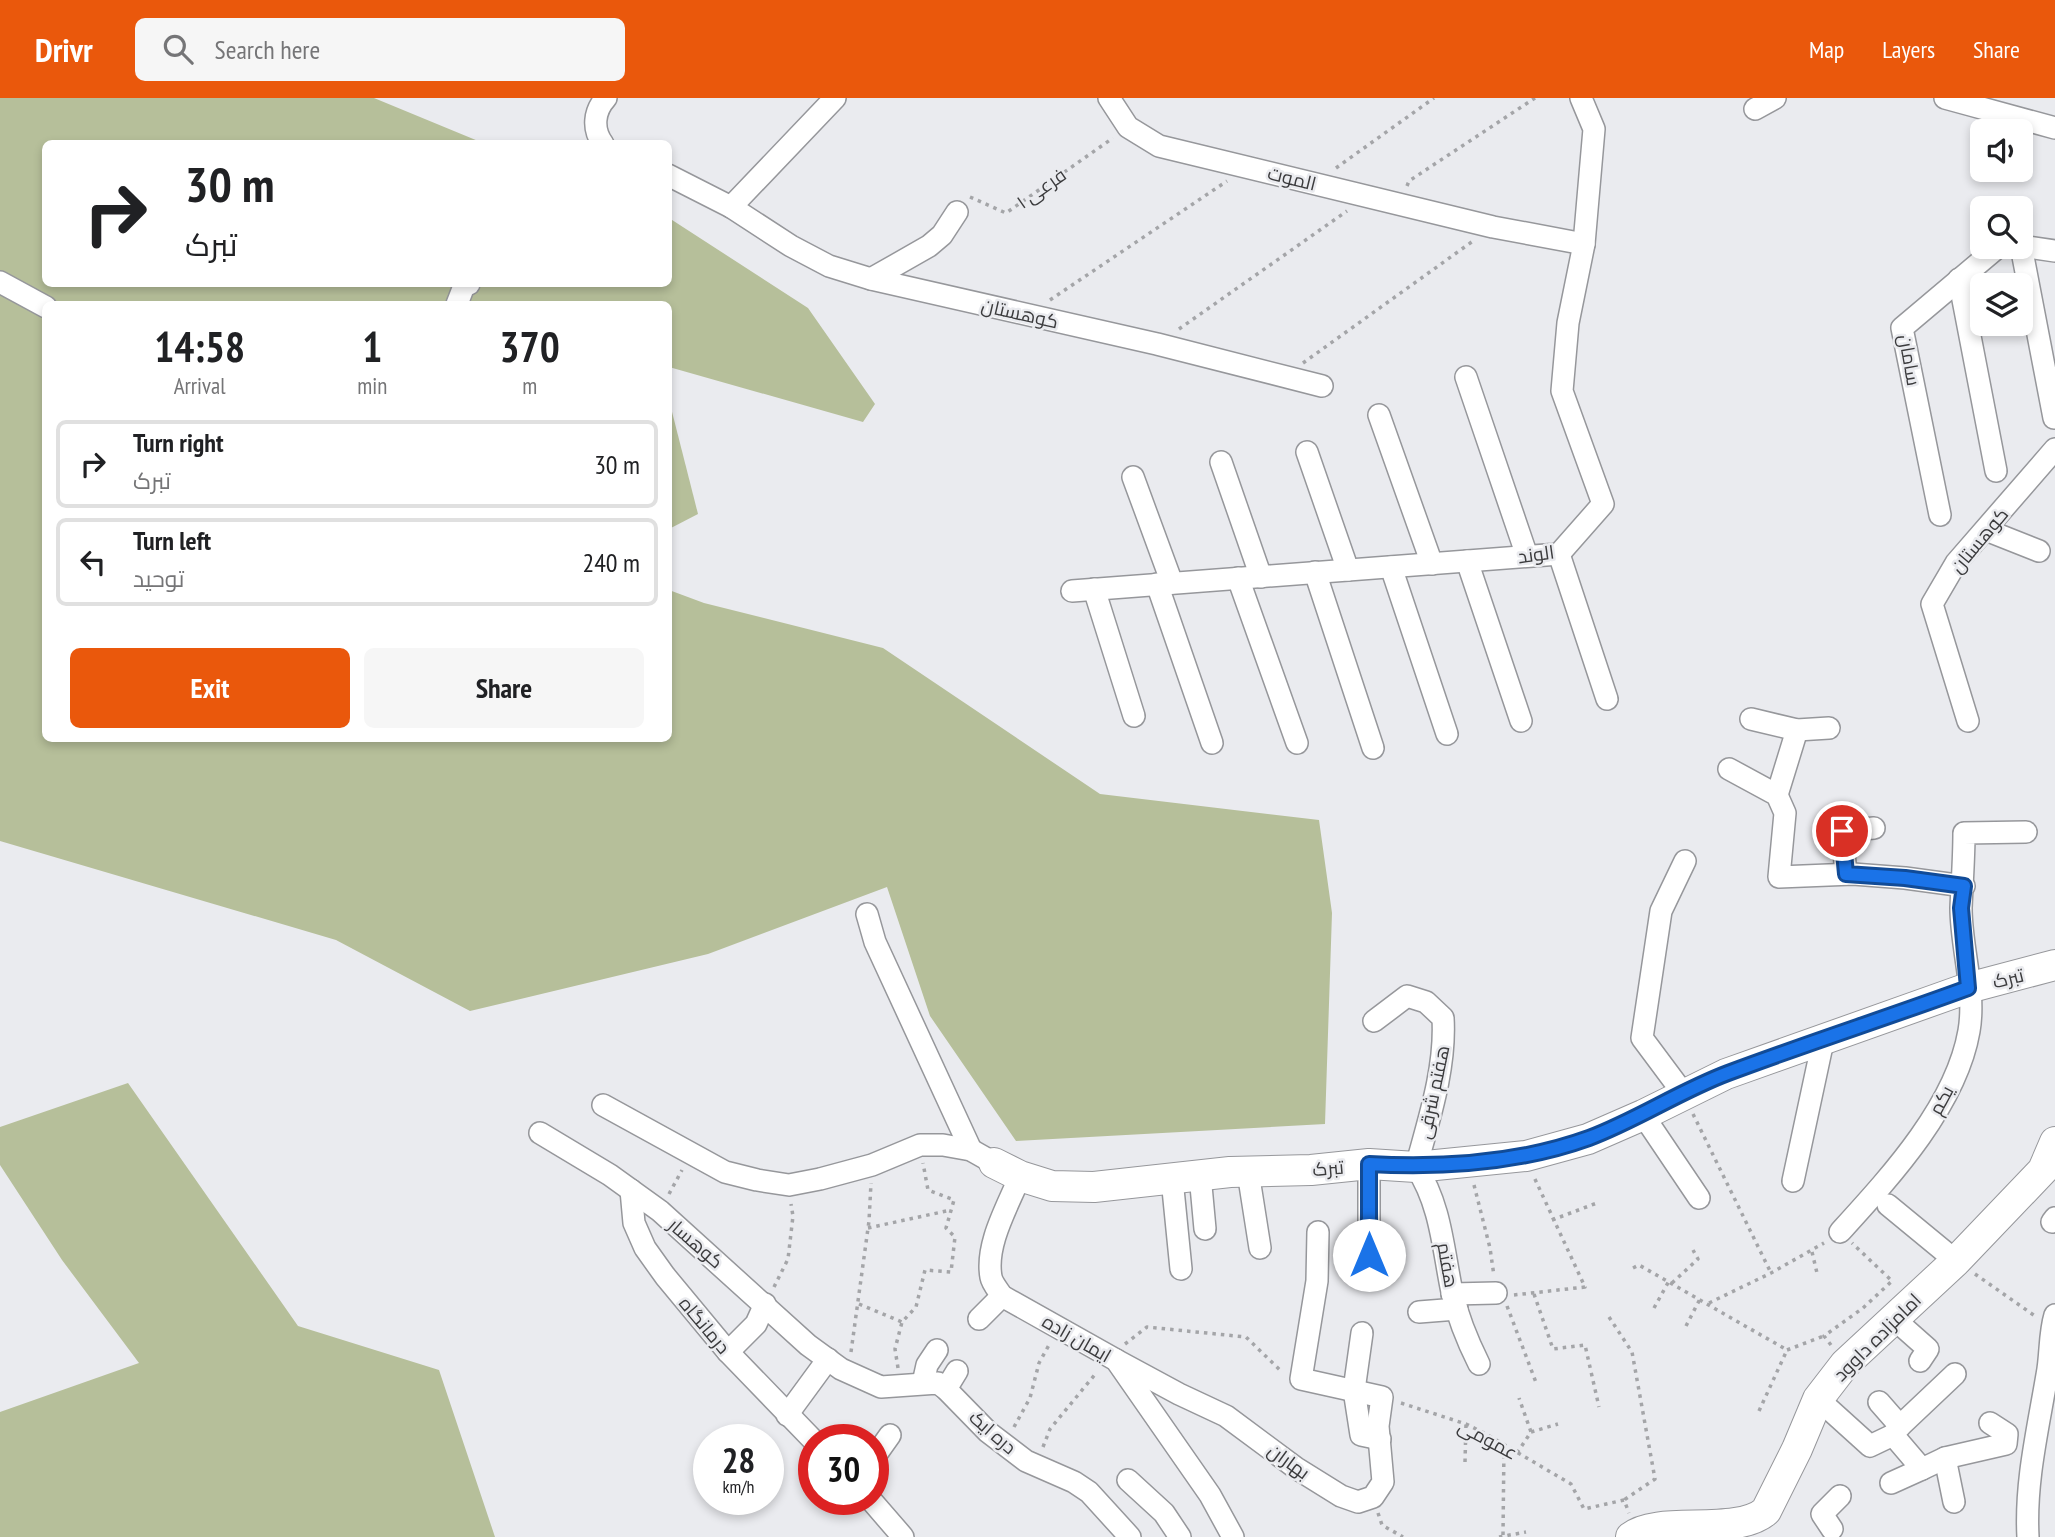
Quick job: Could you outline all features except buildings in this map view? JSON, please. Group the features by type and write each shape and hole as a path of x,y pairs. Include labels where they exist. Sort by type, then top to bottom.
{"street":[{"path":"602,140 596,125 597,113 606,98"},
{"path":"732,207 835,98"},
{"name":"الموت","path":"1108,98 1128,127 1158,146 1493,227 1584,244"},
{"name":"الوند","path":"1072,591 1559,554 1603,503 1562,391 1569,323 1584,244 1594,129 1581,98"},
{"path":"1755,109 1775,98"},
{"path":"1945,98 2055,128"},
{"name":"کوهستان","path":"672,177 732,207 791,246 829,266 871,279 1157,344 1322,386"},
{"path":"871,279 929,246 943,235 957,212"},
{"path":"2033,248 2055,251"},
{"name":"سامان","path":"1940,515 1902,328 1983,259"},
{"path":"2023,259 2054,418"},
{"path":"1959,279 1996,471"},
{"path":"0,282 42,305"},
{"path":"1466,377 1528,556"},
{"path":"1379,415 1432,564"},
{"name":"کوهستان","path":"1968,721 1932,604 1956,563 2055,449"},
{"path":"1307,452 1348,570"},
{"path":"1221,462 1261,576"},
{"path":"1133,477 1212,743"},
{"path":"1986,530 2039,551"},
{"path":"1559,554 1606,699"},
{"path":"1467,561 1521,722"},
{"path":"1391,567 1447,734"},
{"path":"1315,572 1373,748"},
{"path":"1238,578 1297,743"},
{"path":"1094,589 1134,716"},
{"path":"1751,719 1797,730 1829,728"},
{"path":"1777,795 1797,730"},
{"path":"1729,769 1777,795 1785,813 1779,877 1846,874 1964,886"},
{"path":"1846,874 1842,831 1874,828"},
{"name":"یکم","path":"1840,1232 1880,1201 1920,1138 1959,1065 1969,1032 1971,1013 1961,908 1964,886 1964,833 2026,832"},
{"path":"1683,1093 1642,1038 1661,911 1685,861"},
{"path":"867,914 875,942 995,1163 997,1235 990,1259 991,1279 1002,1296 979,1319"},
{"name":"تبرک","path":"789,1185 872,1165 920,1145 943,1145 1052,1186 1094,1186 1369,1164 1416,1167 1526,1156 1588,1139 1726,1074 1968,988 2055,965"},
{"name":"هفتم شرقی","path":"1374,1021 1407,996 1426,1002 1443,1018 1444,1036 1432,1110 1416,1167"},
{"path":"1793,1181 1823,1041"},
{"path":"603,1105 725,1172 789,1185"},
{"path":"1643,1115 1699,1198"},
{"name":"کوهسار","path":"540,1133 631,1189 660,1211 807,1345 834,1364"},
{"name":"امامزاده داوود","path":"1634,1534 1700,1531 1759,1517 1766,1511 1818,1399 1845,1364 1956,1261 2049,1167 2055,1142"},
{"path":"1369,1164 1369,1255"},
{"name":"هفتم","path":"1416,1167 1433,1198 1462,1331 1479,1364"},
{"path":"1248,1172 1260,1248"},
{"path":"1186,1177 1205,1229"},
{"path":"1181,1269 1186,1177"},
{"name":"درمانگاه","path":"631,1189 634,1223 645,1248 728,1352 798,1426"},
{"path":"1880,1201 1956,1261"},
{"path":"1318,1232 1317,1281 1301,1379 1382,1397 1378,1426 1383,1482 1373,1497"},
{"path":"1419,1312 1455,1301 1500,1294"},
{"name":"ایمان زاده","path":"1002,1296 1113,1358 1210,1494 1233,1537"},
{"path":"728,1352 756,1324 765,1304"},
{"path":"1893,1318 1928,1349 1920,1361"},
{"path":"2028,1537 2029,1480 2051,1372 2053,1321"},
{"path":"1363,1333 1354,1390 1361,1435 1380,1439"},
{"path":"923,1383 927,1365 937,1350"},
{"name":"بهاران","path":"1113,1358 1226,1416 1296,1468 1341,1496 1358,1502 1373,1497"},
{"path":"787,1415 834,1364"},
{"name":"دره ایک","path":"834,1364 881,1387 952,1380 988,1432 1035,1465 1074,1482 1089,1492 1130,1537"},
{"path":"1818,1399 1870,1446 1897,1430 1955,1374"},
{"path":"1879,1402 1922,1469"},
{"path":"1891,1483 1945,1458 2006,1444 2007,1434 1990,1423"},
{"path":"1945,1458 1954,1502"},
{"path":"1128,1480 1164,1513 1180,1537"},
{"path":"1837,1532 1822,1514 1840,1496"},
{"path":"884,1515 903,1537"}],"path":[{"path":"1314,184 1434,98"},
{"path":"1399,205 1409,181 1535,98"},
{"name":"فرعی ۱","path":"957,212 966,195 1006,213 1128,127"},
{"path":"1028,315 1247,167"},
{"path":"1157,344 1367,197"},
{"path":"1284,376 1493,227"},
{"path":"1683,1093 1771,1273"},
{"path":"900,1387 895,1349 902,1322 916,1307 925,1270 951,1272 955,1237 946,1228 954,1200 928,1190 920,1145"},
{"path":"660,1211 691,1152"},
{"path":"1500,1294 1584,1287 1552,1220 1526,1156"},
{"path":"834,1364 853,1348 868,1228 872,1165"},
{"path":"765,1304 788,1259 793,1216 789,1185"},
{"path":"1552,1220 1597,1203"},
{"path":"868,1228 951,1210"},
{"path":"1709,1303 1812,1252 1840,1232 1892,1281 1863,1308 1824,1336 1787,1350 1759,1411"},
{"path":"1654,1308 1670,1282 1699,1259 1693,1250"},
{"path":"1812,1252 1817,1273"},
{"path":"1956,1261 2053,1321"},
{"path":"1633,1268 1639,1265 1787,1350"},
{"path":"1534,1293 1553,1349 1585,1345 1599,1407"},
{"path":"1686,1326 1700,1299"},
{"path":"859,1304 902,1322"},
{"path":"1609,1317 1632,1352 1655,1479 1624,1500 1634,1534"},
{"path":"1004,1444 1030,1398 1039,1363 1060,1327"},
{"path":"1035,1465 1050,1429 1113,1358 1147,1327 1246,1337 1287,1376 1301,1379"},
{"path":"1824,1336 1845,1364"},
{"name":"عمومی","path":"1382,1397 1466,1424 1504,1445 1571,1484 1584,1509 1624,1500"},
{"path":"1519,1398 1531,1432"},
{"path":"1465,1462 1466,1424"},
{"path":"1517,1453 1531,1432 1558,1424"},
{"path":"1504,1445 1501,1536 1526,1532"},
{"path":"1373,1497 1381,1525 1403,1537"}],"green space":[{"path":"0,98 374,98 476,140 42,140 42,287 672,287 672,220 808,308 875,404 863,422 672,368 672,301 42,301 42,742 672,742 672,591 704,603 883,648 1100,794 1319,820 1332,913 1325,1124 1016,1141 930,1016 887,887 708,954 470,1011 336,940 0,841"},
{"path":"672,412 698,514 672,527"},
{"path":"128,1083 298,1326 439,1370 495,1537 0,1537 0,1412 139,1363 62,1260 0,1165 0,1127"}],"route":[{"path":"1369,1255 1369,1164 1416,1167 1468,1163 1526,1156 1588,1139 1726,1074 1968,988 1961,908 1964,886 1846,874 1842,831"}]}
